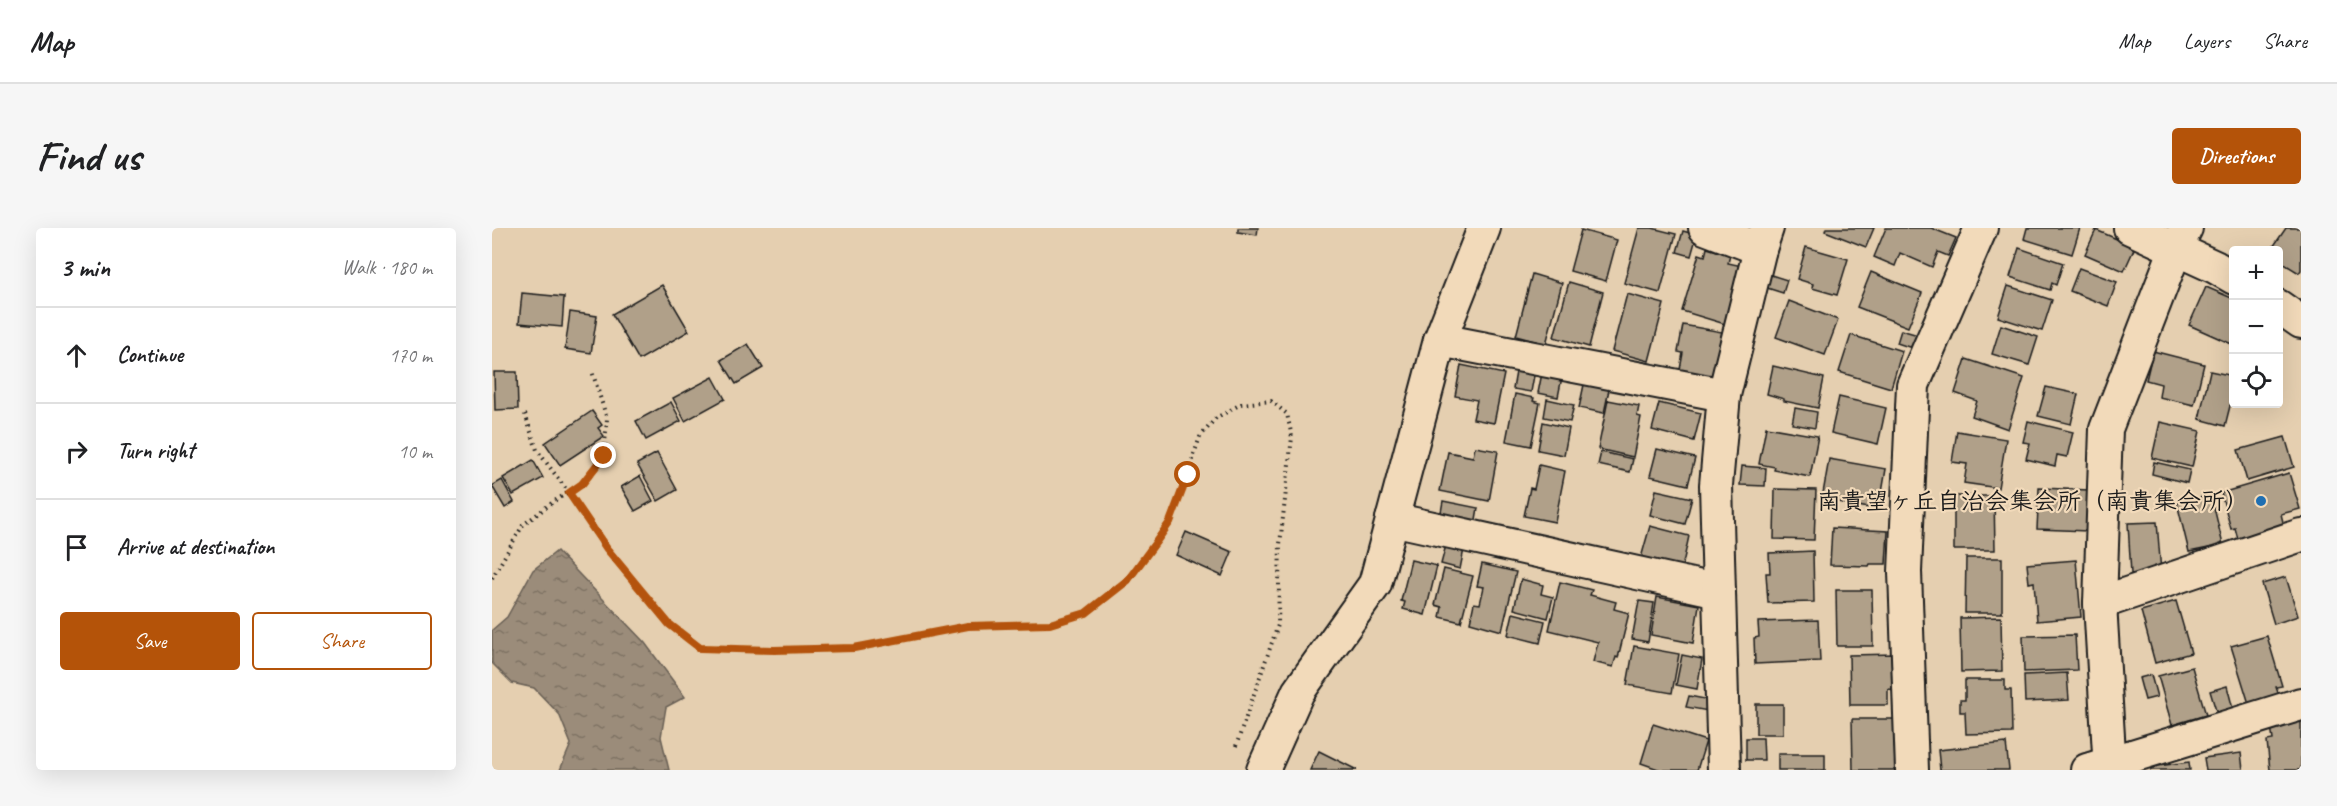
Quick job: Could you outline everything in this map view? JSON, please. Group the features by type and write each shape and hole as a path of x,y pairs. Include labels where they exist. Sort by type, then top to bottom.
{"street":[{"path":"1263,770 1298,692 1375,584 1440,340 1484,228"},
{"path":"1705,228 1763,238 1724,395 1716,484 1724,770"},
{"path":"1912,770 1905,572 1913,385 1981,228"},
{"path":"2130,228 2181,238 2229,274"},
{"path":"2181,238 2106,429 2100,603 2102,768 2301,704"},
{"path":"2283,309 2301,322"},
{"path":"1440,340 1724,395"},
{"path":"1392,519 1719,591"},
{"path":"2100,603 2301,535"}],"path":[{"path":"492,578 523,525 582,484 604,456 607,419 592,371"},
{"path":"525,414 537,450 607,549 669,624 700,648 774,650 854,648 968,626 1050,624 1086,613 1128,580 1170,522 1200,436 1216,418 1241,404 1271,400 1287,414 1292,437 1280,544 1278,625 1232,759"}],"water":[{"path":"557,551 645,643 685,697 666,707 661,737 669,770 560,770 571,744 559,714 534,688 512,683 492,663 492,630 507,617 533,570"}],"building":[{"path":"1238,228 1258,228 1257,235 1238,232"},
{"path":"1639,228 1652,228 1676,234 1660,293 1624,283"},
{"path":"1826,228 1874,228 1866,247 1825,231"},
{"path":"1886,228 1931,228 1956,238 1948,256 1938,252 1932,267 1900,253 1895,266 1874,257"},
{"path":"2027,228 2080,228 2072,254 2024,239"},
{"path":"2286,228 2301,228 2301,270 2299,273 2283,263 2283,246 2274,246"},
{"path":"1581,230 1617,240 1606,281 1570,271"},
{"path":"2096,230 2135,247 2124,271 2085,254"},
{"path":"1683,231 1697,235 1691,256 1677,252"},
{"path":"1806,247 1848,259 1837,295 1812,288 1813,284 1797,279"},
{"path":"1707,248 1730,255 1728,263 1742,266 1725,324 1682,311 1699,254 1705,256"},
{"path":"2019,248 2063,263 2056,285 2052,283 2050,290 2010,277"},
{"path":"2079,268 2117,282 2108,306 2070,291"},
{"path":"1871,272 1922,293 1908,327 1857,307"},
{"path":"1532,274 1562,283 1546,344 1516,336"},
{"path":"1768,274 1787,280 1783,293 1764,287"},
{"path":"1569,282 1603,292 1589,347 1554,337"},
{"path":"662,285 689,331 639,360 612,314"},
{"path":"2008,286 2052,300 2042,331 1998,317"},
{"path":"2206,287 2229,297 2229,343 2189,325"},
{"path":"522,293 564,297 562,327 519,323"},
{"path":"1627,294 1664,304 1649,361 1612,351"},
{"path":"1789,301 1838,320 1825,355 1776,337"},
{"path":"570,312 597,316 591,353 565,349"},
{"path":"1683,325 1722,332 1712,382 1679,375 1683,353 1678,352"},
{"path":"2001,325 2038,337 2029,365 1992,354"},
{"path":"1901,330 1925,337 1921,351 1897,343"},
{"path":"1851,335 1902,351 1891,388 1839,372"},
{"path":"748,344 763,368 736,384 721,360"},
{"path":"2153,351 2204,364 2194,405 2159,397 2161,384 2146,380"},
{"path":"1966,359 2024,378 2008,429 1972,416 1977,401 1955,393"},
{"path":"1461,365 1504,374 1494,423 1473,419 1477,400 1455,396"},
{"path":"1517,366 1535,370 1531,392 1513,389"},
{"path":"1773,366 1824,378 1818,408 1784,401 1784,399 1767,394"},
{"path":"2210,371 2229,375 2230,408 2225,426 2199,419"},
{"path":"494,372 517,372 518,409 495,410"},
{"path":"1542,373 1562,377 1558,397 1538,393"},
{"path":"713,377 725,399 685,421 673,398"},
{"path":"1585,380 1610,385 1604,413 1579,408"},
{"path":"2046,387 2078,394 2071,424 2038,416"},
{"path":"1515,394 1534,398 1533,401 1540,403 1531,446 1506,441"},
{"path":"1839,397 1886,408 1878,444 1831,433"},
{"path":"1547,399 1574,405 1570,422 1544,417"},
{"path":"1608,400 1639,406 1637,416 1641,417 1633,457 1598,449"},
{"path":"671,402 681,421 646,440 636,421"},
{"path":"1659,403 1701,413 1694,441 1652,430"},
{"path":"1795,408 1817,412 1815,428 1792,424"},
{"path":"592,411 602,425 598,428 604,436 560,465 545,443"},
{"path":"2028,421 2073,432 2067,457 2057,455 2055,466 2026,459 2030,443 2023,442"},
{"path":"1543,422 1569,428 1564,455 1538,450"},
{"path":"2160,422 2200,431 2192,467 2152,458"},
{"path":"1766,427 1818,436 1810,477 1774,470 1775,467 1759,464"},
{"path":"1957,431 2006,439 1998,488 1964,483 1967,464 1952,462"},
{"path":"2285,437 2294,467 2247,481 2238,450"},
{"path":"1475,447 1498,451 1489,501 1440,491 1448,452 1473,457"},
{"path":"1657,449 1695,458 1688,485 1650,476"},
{"path":"1601,452 1633,459 1630,472 1598,465"},
{"path":"657,453 677,490 658,501 637,464"},
{"path":"1829,459 1886,469 1879,510 1822,499"},
{"path":"533,460 543,478 513,495 503,478"},
{"path":"2154,462 2190,470 2187,483 2152,474"},
{"path":"1539,465 1565,471 1555,522 1524,516 1530,488 1534,489"},
{"path":"1742,466 1766,468 1765,486 1740,485"},
{"name":"南貴望ヶ丘自治会集会所（南貴集会所）","path":"2289,473 2300,509 2281,514 2285,530 2239,543 2235,528 2231,529 2221,493"},
{"path":"640,476 653,501 635,511 621,487"},
{"path":"502,480 514,502 505,508 492,486"},
{"path":"2039,488 2089,490 2088,531 2037,529"},
{"path":"1775,489 1816,490 1814,540 1774,539"},
{"path":"1656,490 1692,498 1685,524 1650,515"},
{"path":"2211,495 2223,545 2189,552 2177,503"},
{"path":"1954,496 1994,496 1995,550 1954,550"},
{"path":"1443,501 1478,508 1475,525 1440,518"},
{"path":"2157,522 2161,572 2131,574 2128,523"},
{"path":"1650,526 1689,536 1682,568 1641,558"},
{"path":"1832,528 1888,531 1886,564 1830,565"},
{"path":"1186,532 1232,552 1222,576 1176,555"},
{"path":"1446,545 1464,549 1460,569 1441,564"},
{"path":"1813,551 1814,602 1768,603 1766,573 1770,573 1769,553"},
{"path":"1966,558 2002,558 2002,613 1965,613"},
{"path":"1411,560 1437,566 1425,615 1403,609 1405,602 1401,601"},
{"path":"2076,560 2081,617 2037,621 2034,582 2029,583 2027,564"},
{"path":"1482,564 1516,572 1502,631 1470,622 1474,603 1480,604 1484,587 1477,586"},
{"path":"1444,569 1473,576 1461,622 1440,617 1442,607 1435,605"},
{"path":"2286,577 2298,616 2274,624 2262,584"},
{"path":"1521,579 1543,585 1541,594 1553,597 1548,618 1514,609"},
{"path":"1560,582 1592,590 1590,595 1616,602 1614,609 1629,613 1618,658 1616,657 1613,667 1593,662 1598,642 1549,630"},
{"path":"1836,590 1872,590 1873,646 1837,646"},
{"path":"1657,597 1699,605 1693,643 1651,635"},
{"path":"1639,601 1654,603 1648,642 1632,639"},
{"path":"2176,601 2191,653 2155,663 2141,611"},
{"path":"1513,613 1545,621 1540,643 1508,635"},
{"path":"2001,617 2002,671 1961,672 1960,618"},
{"path":"1818,620 1820,661 1755,664 1754,638 1759,637 1758,622"},
{"path":"2075,635 2077,670 2024,672 2023,636"},
{"path":"2267,636 2282,686 2276,687 2280,698 2250,707 2231,646"},
{"path":"1634,646 1679,654 1672,693 1627,685"},
{"path":"1896,654 1897,690 1888,689 1888,705 1850,705 1849,655"},
{"path":"1682,655 1702,659 1697,689 1676,685"},
{"path":"2192,667 2206,715 2172,725 2158,676"},
{"path":"2067,673 2069,700 2025,702 2024,675"},
{"path":"2151,675 2157,697 2145,700 2139,678"},
{"path":"1965,680 2005,680 2005,690 2011,690 2012,733 1966,734 1965,712 1960,712 1960,700 1965,700"},
{"path":"2227,686 2233,709 2217,714 2210,691"},
{"path":"1689,696 1710,700 1708,711 1686,707"},
{"path":"1756,704 1783,704 1783,734 1756,734"},
{"path":"1852,719 1894,719 1895,770 1853,770"},
{"path":"2301,722 2301,770 2270,770 2267,741 2273,740 2271,726"},
{"path":"1653,724 1706,741 1697,770 1661,770 1641,763"},
{"path":"1746,738 1763,738 1764,760 1746,760"},
{"path":"2006,743 2009,770 1940,770 1938,750"},
{"path":"1319,751 1357,770 1310,770"},
{"path":"2241,753 2243,770 2206,770 2204,758"},
{"path":"1778,754 1825,754 1825,770 1778,770"},
{"path":"2189,762 2190,770 2151,770 2150,767"}],"place":[{"name":"南貴望ヶ丘自治会集会所（南貴集会所）","path":"2261,501"}],"route":[{"path":"604,456 582,484 569,493 607,549 669,624 700,648 774,650 854,648 968,626 1050,624 1086,613 1128,580 1170,522 1188,475"}]}
